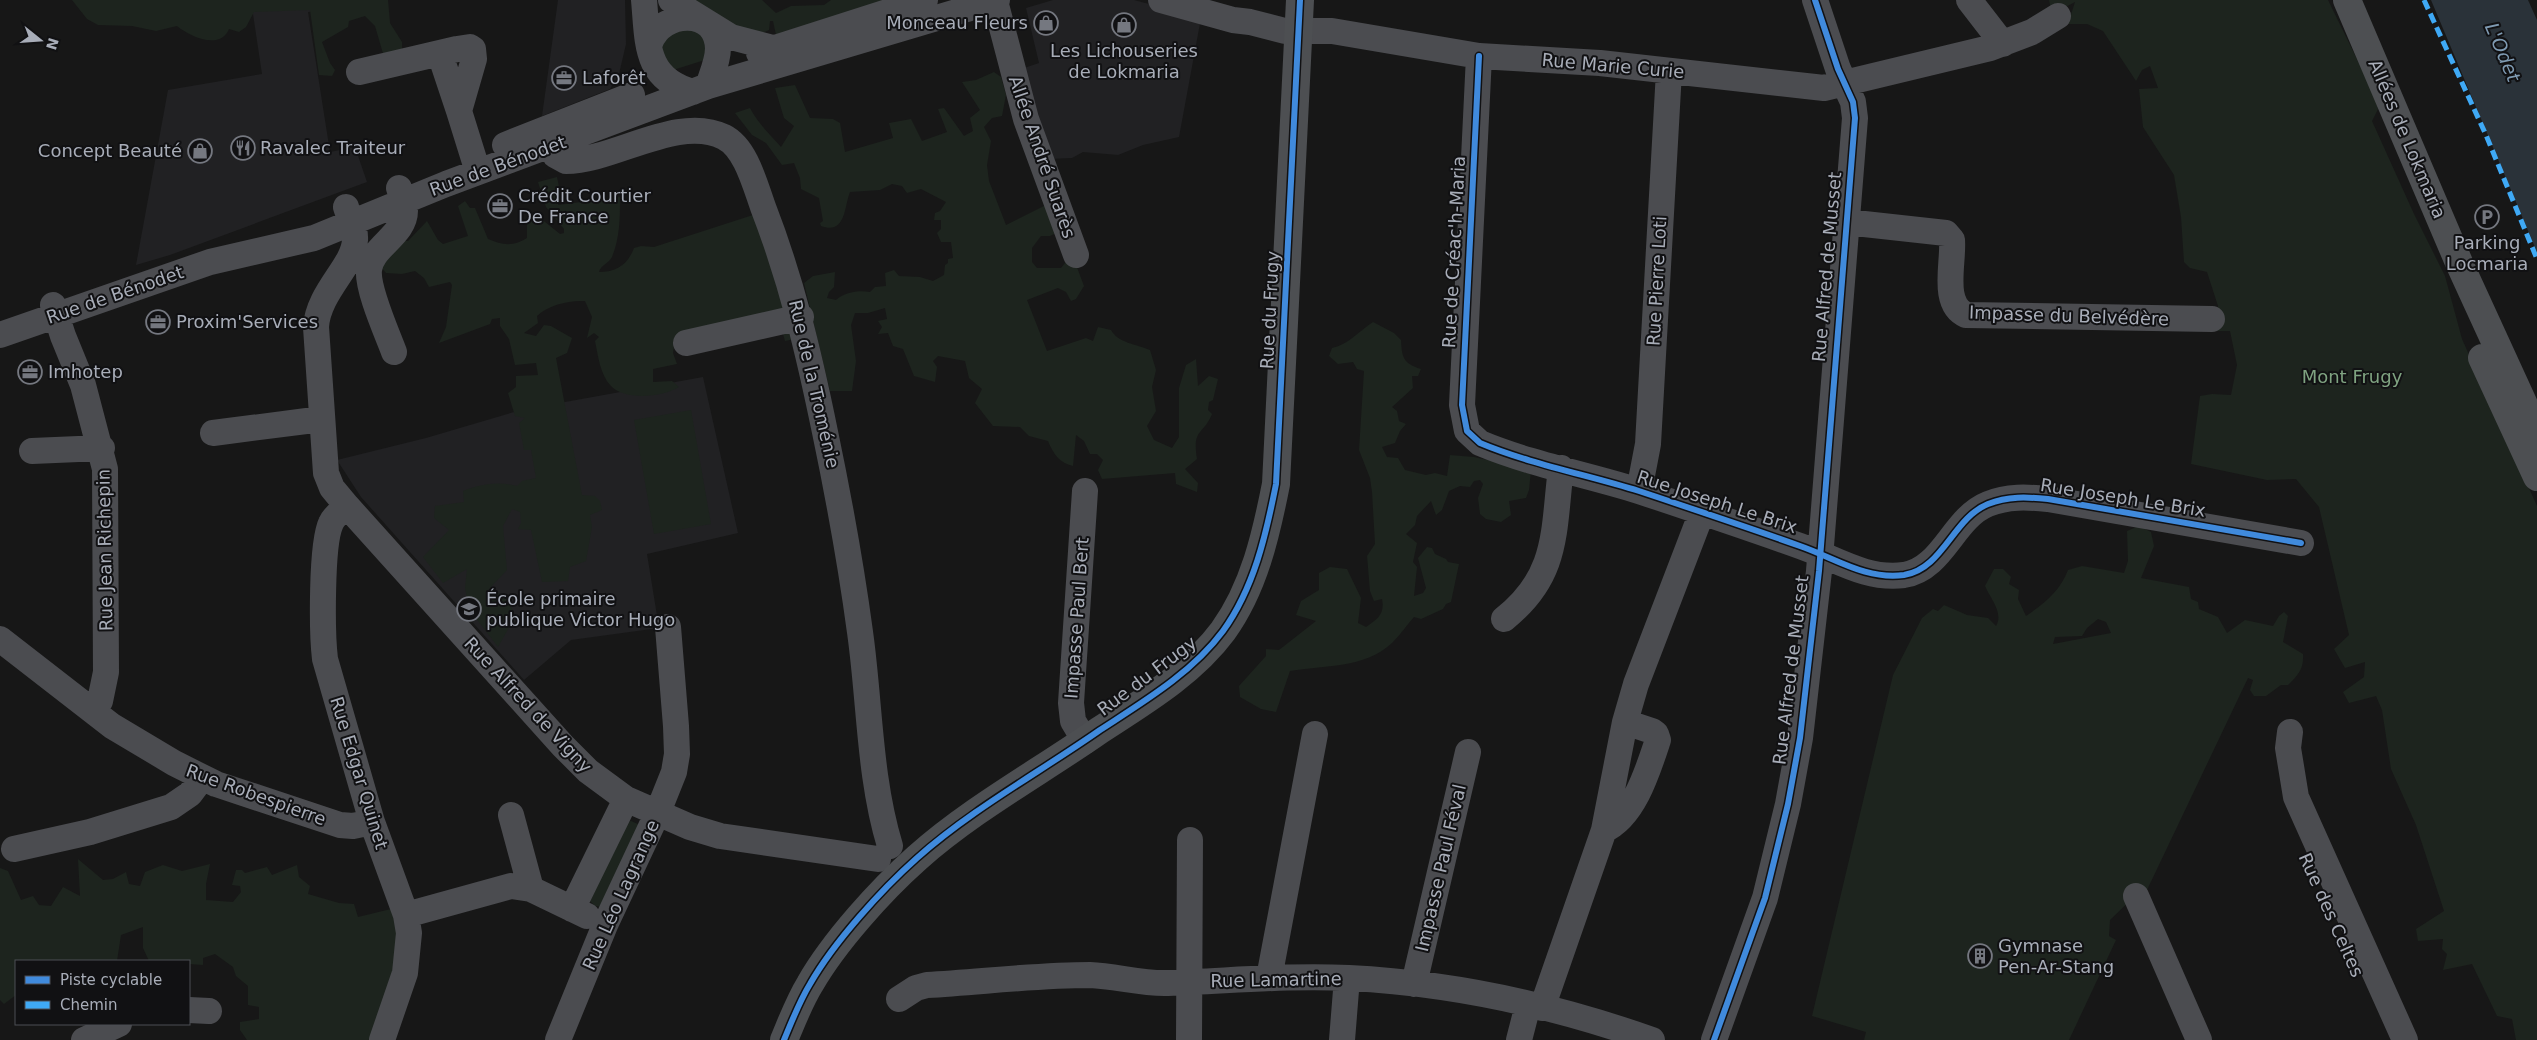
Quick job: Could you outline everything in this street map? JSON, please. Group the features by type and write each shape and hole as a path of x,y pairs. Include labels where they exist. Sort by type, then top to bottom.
{"main road":[{"name":"Rue du Frugy","path":"784,1040 803,996 816,973 841,941 891,884 917,858 985,808 1170,681 1214,642 1242,600 1263,542 1276,484 1300,0"},
{"name":"Allées de Lokmaria","path":"2347,0 2466,279 2530,423 2537,477"},
{"name":"Allées de Lokmaria","path":"2466,279 2468,318 2475,343 2488,372 2530,423"}],"street":[{"path":"644,0 651,52 669,82"},
{"path":"672,0 732,37 774,48"},
{"name":"Rue de Bénodet","path":"548,138 622,99 669,82 705,81 774,48 925,0"},
{"name":"Rue de Bénodet","path":"0,324 54,310 153,276 300,242 348,214 705,81 996,0"},
{"name":"Allée André Suarès","path":"996,0 1026,120 1076,255"},
{"name":"Rue Marie Curie","path":"1161,0 1277,30 1347,33 1479,56 1600,63 1824,88 2003,44 2032,32 2058,16"},
{"name":"Rue Alfred de Musset","path":"1714,1040 1765,898 1788,804 1801,730 1817,590 1855,118 1853,102 1838,69 1815,0"},
{"path":"1969,0 2003,44"},
{"path":"622,99 651,52 658,29 673,19 688,18 706,22 711,28 716,42 705,81"},
{"path":"359,72 470,47 475,54 459,111 485,162"},
{"name":"Rue de Créac'h-Maria","path":"1479,56 1462,406 1467,431 1480,443"},
{"name":"Rue Pierre Loti","path":"1639,491 1648,444 1669,71"},
{"name":"Rue de la Troménie","path":"548,138 558,158 570,162 674,134 706,132 726,138 744,160 776,238 801,317 846,533 860,634 875,776 883,822 884,853"},
{"path":"394,352 372,289 369,271 375,256 404,218 401,194"},
{"name":"Rue Alfred de Vigny","path":"348,214 355,236 354,246 324,296 316,318 326,473 332,488 346,506 575,759 626,799"},
{"name":"Impasse du Belvédère","path":"1846,222 1946,233 1952,240 1953,303 1960,312 1966,315 2212,320"},
{"name":"Rue de Bénodet","path":"0,335 54,310"},
{"name":"Rue Jean Richepin","path":"54,310 83,385 102,448 106,484 106,672 100,701 94,712"},
{"path":"686,343 801,317"},
{"path":"213,433 322,419"},
{"name":"Rue Joseph Le Brix","path":"1480,443 1702,512 1819,553 1862,572 1888,576 1912,574 1935,557 1961,525 1977,510 2001,499 2013,497 2048,500 2301,543"},
{"path":"32,451 102,448"},
{"path":"1504,619 1528,598 1545,571 1551,551 1562,468"},
{"name":"Impasse Paul Bert","path":"1085,491 1071,703 1073,721 1085,741"},
{"name":"Rue Edgar Quinet","path":"346,506 332,521 326,538 324,648 328,670 372,822 406,915 410,941 407,960 382,1040"},
{"path":"1519,1040 1535,1006 1604,830 1625,722 1643,664 1702,512"},
{"path":"668,627 676,754 674,772 658,812 690,827 720,836 884,853 903,846 917,858"},
{"name":"Rue Robespierre","path":"0,639 130,738 202,778 340,825 353,826 372,822"},
{"path":"1604,830 1622,820 1634,802 1658,740 1656,734 1652,731 1625,722"},
{"name":"Rue des Celtes","path":"2290,732 2288,748 2296,797 2281,804 2399,1039"},
{"path":"1269,978 1315,734"},
{"name":"Impasse Paul Féval","path":"1414,984 1468,752"},
{"path":"14,849 90,832 171,807 190,794 202,778"},
{"name":"Rue Léo Lagrange","path":"558,1040 605,925 658,812 626,799 572,909"},
{"path":"511,815 531,888"},
{"path":"1188,1040 1190,840"},
{"path":"884,853 880,872 891,884"},
{"path":"406,915 511,886 531,888 605,925"},
{"path":"2136,896 2199,1040"},
{"name":"Rue Lamartine","path":"899,999 916,988 928,985 1086,975 1156,983 1269,978 1347,978 1414,984 1535,1006 1652,1040"},
{"path":"1342,1040 1347,978"},
{"path":"84,1040 117,1025"}],"shaded area":[{"path":"558,0 625,0 626,44 619,74 610,89 542,116"},
{"path":"1053,0 1134,0 1201,18 1179,137 1143,145 1118,155 1083,152 1072,158 1048,159 1018,70 1039,63 1026,8"},
{"path":"223,9 335,9 308,12 330,152 355,147 367,182 170,255 136,265 168,90 262,74 253,14"},
{"path":"703,377 738,533 647,554 659,628 571,640 524,680 361,497 337,460 426,438 521,410"}],"green space":[{"path":"72,0 388,0 390,23 402,42 402,50 384,57 375,26 365,16 349,21 348,27 322,42 330,63 335,70 332,76 319,75 310,10 254,12 246,27 239,32 229,29 225,36 219,39 204,40 189,34 177,26 156,31 132,26 98,25 87,19"},
{"path":"682,0 762,0 776,13 791,6 824,5 831,0 908,0 776,35 773,21 770,21 769,30 760,33 749,32 725,24"},
{"name":"Mont Frugy","path":"2049,0 2328,0 2374,94 2378,109 2372,121 2414,214 2445,276 2462,339 2537,506 2537,1040 2516,1040 2512,1019 2497,1016 2472,964 2443,970 2447,954 2442,949 2443,939 2418,941 2416,929 2444,911 2416,825 2391,769 2382,710 2376,696 2349,703 2343,692 2364,677 2365,662 2345,668 2334,649 2349,635 2319,507 2296,479 2267,480 2191,464 2200,396 2212,394 2231,395 2237,365 2230,331 2217,331 2218,306 2207,272 2190,268 2184,262 2181,217 2174,175 2143,127 2139,89 2158,88 2150,66 2142,70 2136,81 2103,31 2087,24 2068,24 2075,2 2052,14"},
{"path":"677,29 703,32 708,59 670,71 661,50 663,42"},
{"path":"994,72 1001,77 1006,95 1002,116 992,118 984,127 991,141 987,165 989,181 1006,225 1062,197 1062,230 1050,236 1041,236 1032,248 1032,262 1037,268 1061,268 1072,254 1084,286 1076,299 1071,301 1066,292 1058,288 1027,300 1047,351 1086,338 1093,341 1098,327 1111,330 1118,338 1150,350 1156,370 1152,387 1156,411 1147,426 1154,440 1172,448 1179,437 1179,388 1186,365 1196,359 1198,386 1209,376 1218,379 1213,400 1209,402 1208,410 1212,414 1197,437 1197,459 1185,469 1198,483 1197,492 1176,484 1175,473 1102,479 1098,470 1103,460 1097,454 1090,454 1084,441 1076,435 1073,466 1064,463 1057,457 1048,441 1029,436 1020,427 993,426 975,403 982,389 969,378 965,361 938,356 933,361 937,367 935,382 914,376 903,349 893,346 888,333 878,334 882,327 878,321 887,319 885,308 868,313 855,313 851,325 856,361 852,391 830,391 804,283 813,276 835,272 834,287 829,292 827,298 836,300 848,293 870,292 875,287 886,286 885,273 894,270 899,276 920,277 933,281 944,275 948,259 953,258 951,242 941,242 937,233 941,229 941,220 934,220 935,213 940,211 946,202 921,189 907,193 902,186 892,184 880,190 850,192 840,223 835,227 829,228 821,226 820,223 823,221 819,198 801,189 800,178 794,163 782,165 766,143 752,135 735,113 750,108 760,123 781,147 794,126 784,118 775,88 795,85 810,118 833,119 840,123 845,152 893,138 889,123 911,119 922,141 947,132 938,109 944,108 964,136 973,131 970,118 980,110 962,82 976,80"},
{"path":"557,177 561,196 558,205 620,197 619,227 615,250 611,259 599,272 616,269 621,266 632,254 634,248 641,246 654,247 756,214 795,339 785,341 783,334 674,346 673,353 677,364 653,369 653,382 672,381 679,387 654,395 634,396 617,391 604,376 595,341 599,337 594,333 587,338 592,317 585,301 559,304 537,316 538,323 524,333 536,336 544,325 551,326 572,338 567,353 556,358 582,495 595,496 600,501 602,510 590,515 592,527 586,561 570,567 568,581 542,582 531,530 518,529 521,523 520,512 512,509 503,526 507,570 489,589 499,593 506,599 515,617 498,647 469,609 465,588 467,569 443,583 423,557 449,530 434,518 435,506 464,502 463,491 477,487 490,484 517,486 522,481 536,478 531,450 524,450 519,423 525,418 515,416 508,393 516,387 516,376 538,375 536,363 515,365 509,339 500,326 500,318 492,319 490,324 439,343 446,327 452,285 450,282 429,287 424,278 415,271 402,274 386,273 379,265 400,240 408,241 427,221 438,240 443,244 468,236 458,206 465,201 470,208 475,208 488,239 498,243 512,244 522,241 527,238 527,221 540,218 560,234 564,233 564,229 546,207 538,182"},
{"path":"1373,322 1394,333 1401,340 1403,356 1407,362 1421,369 1418,376 1412,376 1413,388 1392,407 1397,411 1399,421 1406,424 1400,431 1395,443 1382,447 1387,457 1398,458 1405,470 1426,475 1435,473 1447,476 1450,455 1474,457 1524,468 1531,470 1529,490 1526,498 1509,501 1511,515 1501,522 1486,519 1480,514 1478,498 1483,484 1480,480 1474,481 1470,487 1460,486 1449,491 1442,510 1436,515 1431,501 1417,516 1415,525 1406,534 1417,543 1413,562 1417,567 1414,596 1423,593 1426,588 1418,558 1427,547 1432,548 1435,554 1446,559 1448,562 1459,564 1451,602 1446,604 1443,609 1421,619 1414,617 1392,643 1369,658 1356,662 1290,671 1276,712 1261,709 1240,697 1239,686 1266,656 1266,649 1279,650 1316,621 1296,615 1301,601 1319,590 1319,573 1330,567 1347,569 1361,598 1358,623 1366,627 1380,616 1383,604 1382,599 1374,601 1370,591 1367,556 1375,544 1372,492 1370,478 1359,450 1364,371 1357,369 1353,362 1338,364 1329,356 1332,348 1348,341"},
{"path":"691,410 711,524 654,534 634,420"},
{"path":"2139,526 2151,532 2154,546 2141,578 2189,587 2191,599 2198,602 2199,609 2218,617 2227,633 2245,620 2273,626 2284,612 2288,616 2283,642 2303,654 2303,659 2300,671 2288,685 2281,685 2266,696 2254,696 2250,690 2253,680 2248,678 2147,890 2142,889 2110,920 2109,936 2116,940 2069,1040 1864,1040 1866,1032 1812,1016 1893,675 1922,618 1933,609 1938,611 1944,605 1967,615 1988,618 1996,626 1998,621 1997,611 1985,586 1994,569 2003,569 2011,577 2009,584 2019,590 2018,599 2026,616 2051,596 2061,584 2068,570 2082,566 2124,573 2128,561 2127,531","holes":["2098,619 2106,622 2111,633 2053,644 2055,637 2082,636 2087,628"]},
{"path":"631,821 640,825 602,907 595,906 590,901 627,822"},
{"path":"78,859 103,880 113,879 126,872 129,884 140,886 145,872 163,865 182,871 210,864 206,884 206,900 233,902 241,892 240,886 232,885 236,870 242,870 245,873 267,867 272,875 297,865 299,877 310,886 308,894 339,903 354,904 358,917 391,909 404,941 376,1040 247,1040 240,1030 240,1022 259,1019 259,1007 248,1005 248,986 236,976 233,967 215,954 203,958 203,965 190,964 190,960 149,960 143,948 143,927 121,935 117,960 15,960 15,996 4,1004 0,1000 0,868 8,871 21,900 33,896 39,905 51,906 63,887 80,896"}],"water":[{"name":"L'Odet","path":"2431,0 2528,0 2537,20 2537,252"}],"marked path":[{"path":"2424,0 2486,135 2537,259"}],"cycle path":[{"path":"784,1040 806,991 820,968 859,917 903,871 960,823 1166,686 1211,646 1223,631 1243,597 1263,542 1276,484 1300,0"},
{"path":"1714,1040 1765,898 1788,804 1800,738 1819,571 1855,118 1853,102 1838,69 1815,0"},
{"path":"1479,56 1462,405 1467,431 1480,443 1539,463 1639,491 1800,546 1850,567 1890,576 1904,575 1917,571 1929,563 1976,511 1995,501 2018,498 2048,499 2301,543"}],"place":[{"name":"Monceau Fleurs","path":"1046,23"},
{"name":"Les Lichouseries de Lokmaria","path":"1124,25"},
{"name":"Laforêt","path":"564,78"},
{"name":"Ravalec Traiteur","path":"243,148"},
{"name":"Concept Beauté","path":"200,151"},
{"name":"Crédit Courtier De France","path":"500,206"},
{"name":"Parking Locmaria","path":"2487,217"},
{"name":"Proxim'Services","path":"158,322"},
{"name":"Imhotep","path":"30,372"},
{"name":"École primaire publique Victor Hugo","path":"469,609"},
{"name":"Gymnase Pen-Ar-Stang","path":"1980,956"}]}
